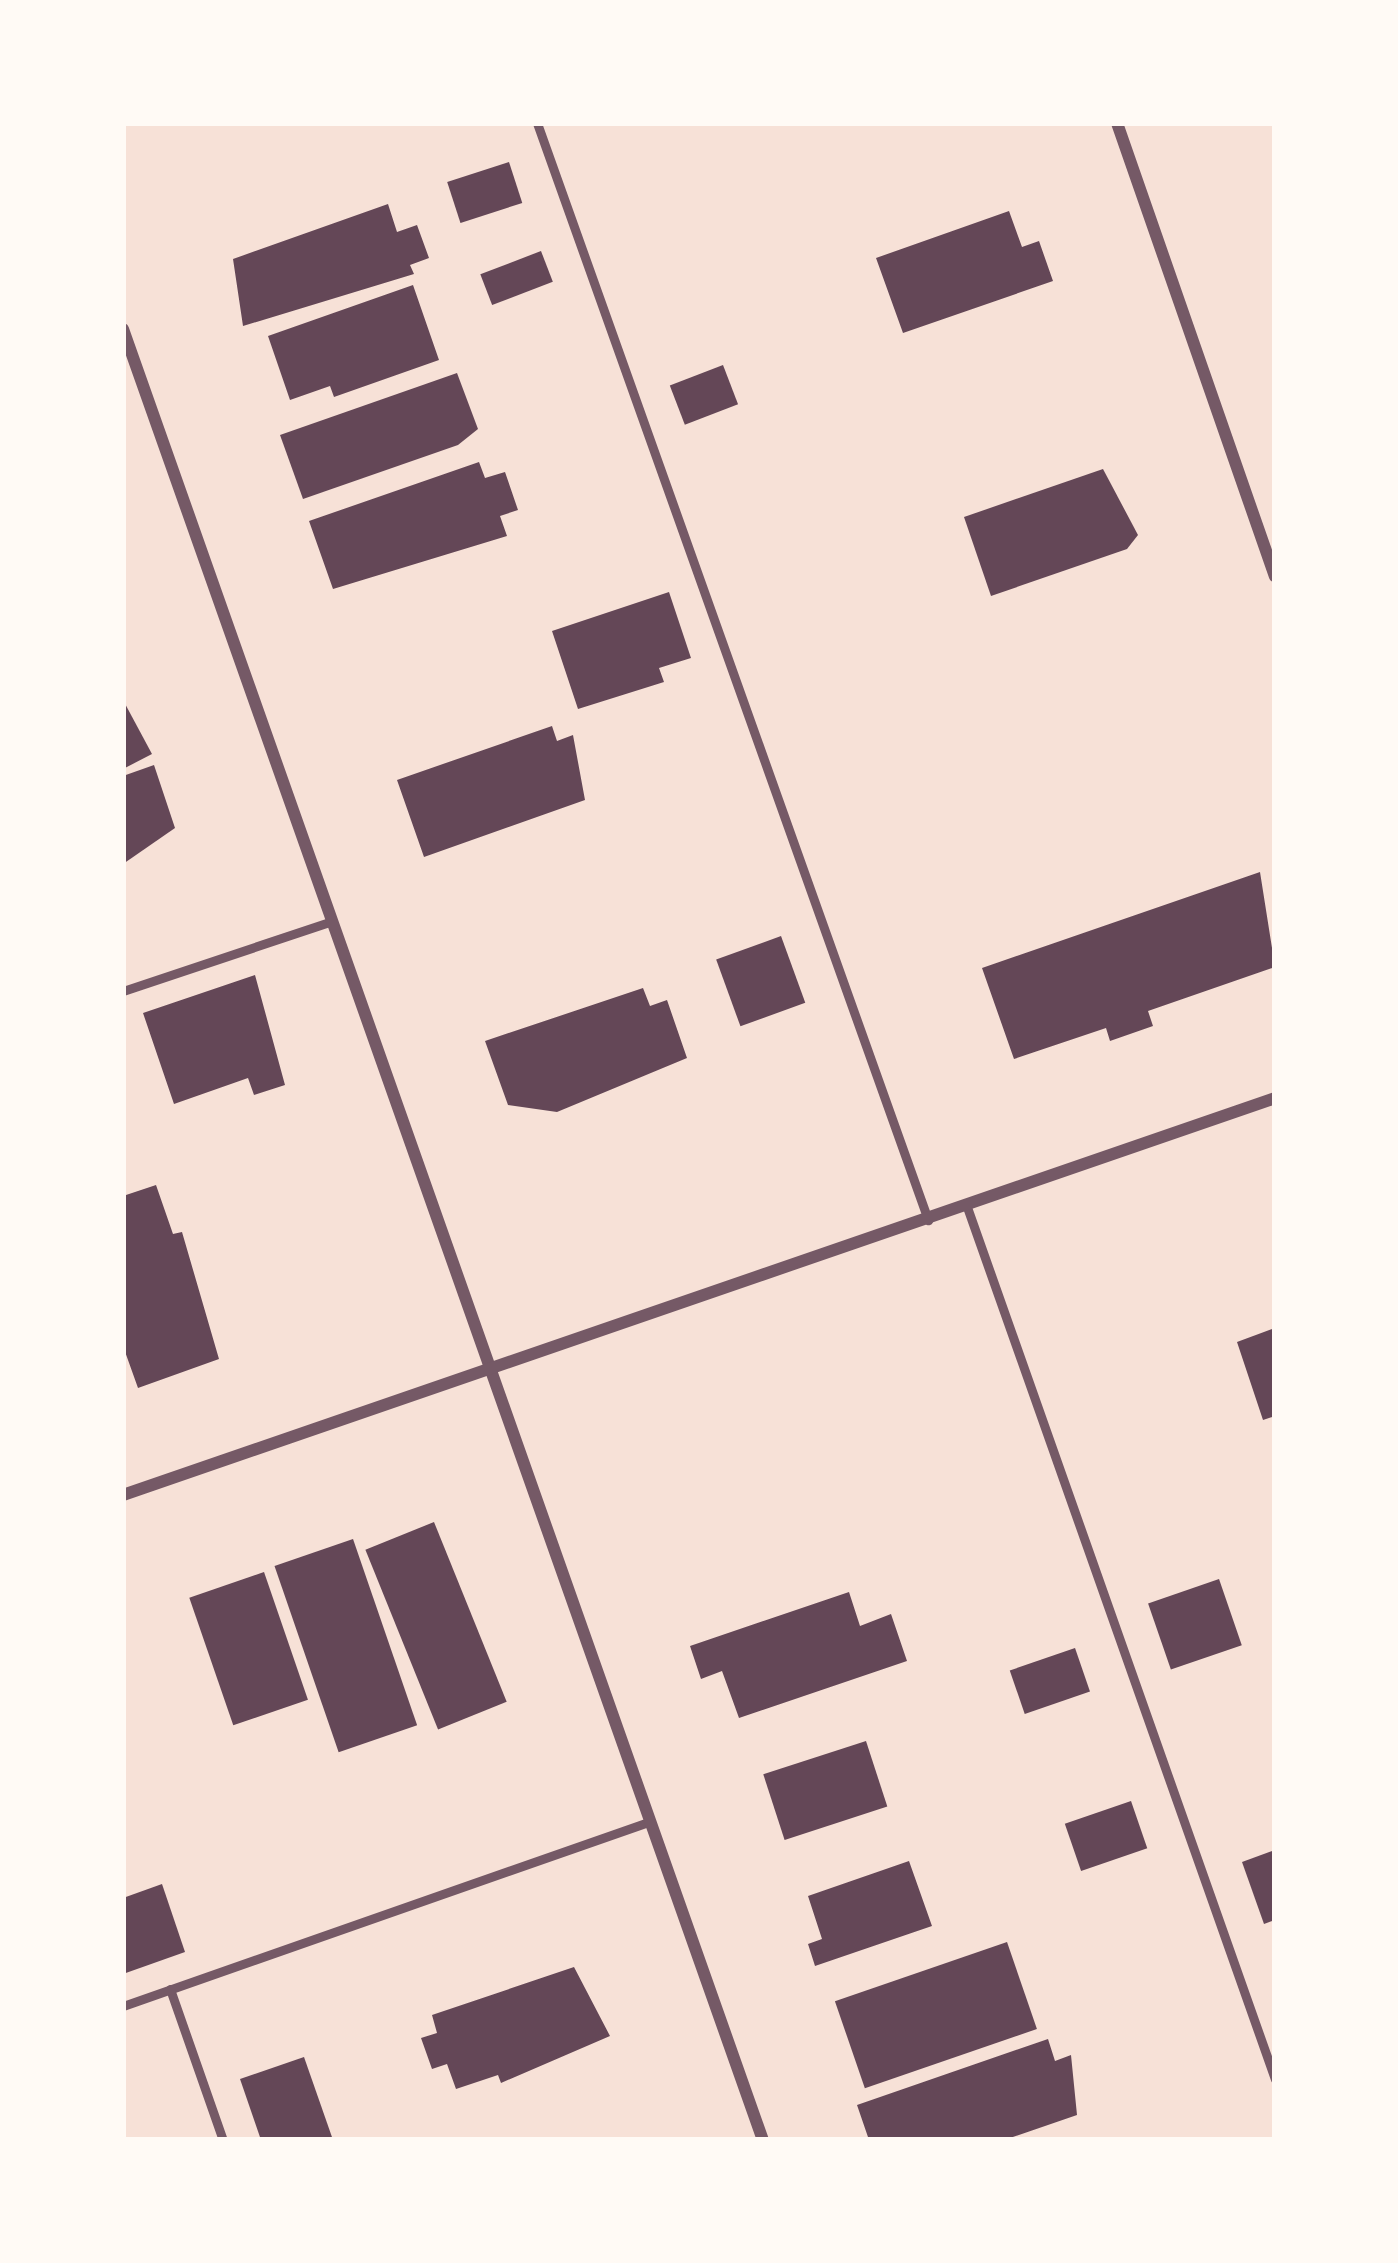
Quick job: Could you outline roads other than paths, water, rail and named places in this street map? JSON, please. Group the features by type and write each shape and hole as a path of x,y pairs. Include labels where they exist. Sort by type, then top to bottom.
{"street":[{"path":"1118,123 1275,576"},
{"path":"123,329 763,2140"},
{"path":"123,1495 1275,1098"}],"lane":[{"path":"537,123 928,1220"},
{"path":"123,991 332,921"},
{"path":"967,1207 1275,2079"},
{"path":"123,2006 651,1821"},
{"path":"170,1989 224,2140"}]}
